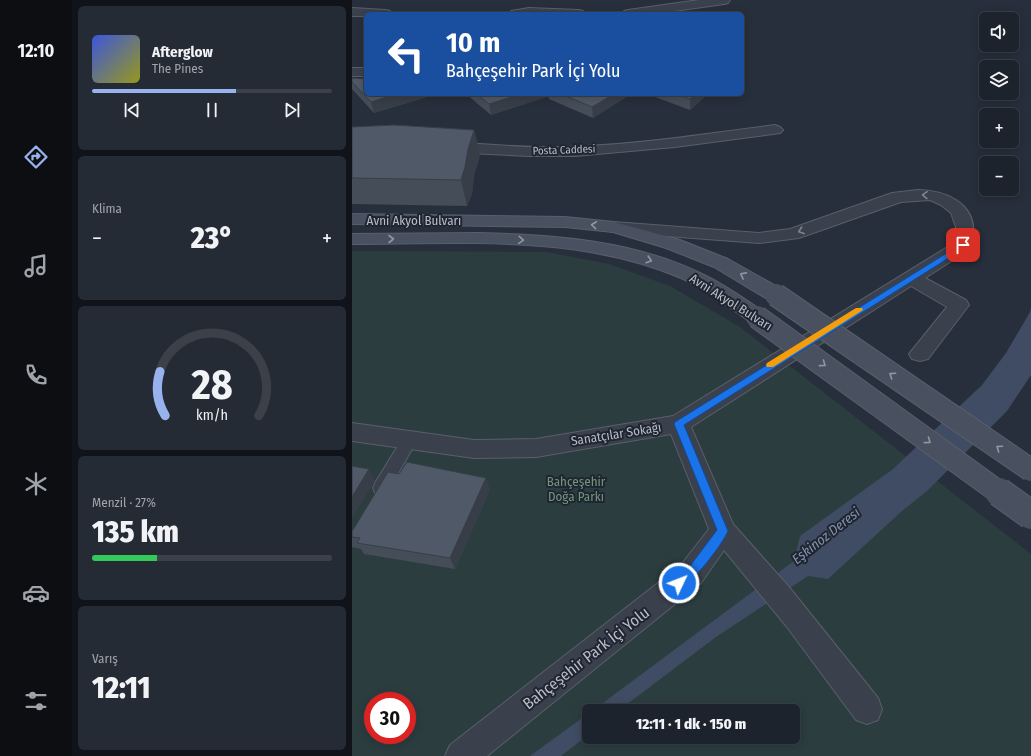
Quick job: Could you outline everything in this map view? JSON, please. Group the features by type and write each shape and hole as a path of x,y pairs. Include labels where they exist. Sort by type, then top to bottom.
{"main road":[{"name":"Avni Akyol Bulvarı","path":"352,220 565,222 614,227 673,244 721,263 776,295 1031,470"},
{"name":"Avni Akyol Bulvarı","path":"352,239 520,239 588,247 638,256 688,275 717,290 757,317 1031,515"}],"street":[{"path":"642,12 724,0"},
{"path":"352,12 364,13"},
{"path":"352,72 364,72"},
{"name":"Posta Caddesi","path":"432,146 534,152 574,151 671,143 775,130"},
{"name":"Sanatçılar Sokağı","path":"352,432 474,449 536,448 678,424 963,245 965,226 959,211 947,201 932,195 918,195 898,198 878,204 793,234 759,238 614,227"},
{"path":"911,278 959,305 920,354"},
{"path":"678,424 723,531 757,568 868,709"},
{"name":"Bahçeşehir Park İçi Yolu","path":"461,756 691,574 723,531"}],"lane":[{"path":"372,502 409,440"}],"green space":[{"name":"Bahçeşehir Doğa Parkı","path":"352,251 547,252 609,264 670,286 740,327 1031,554 1031,756 352,756"}],"water":[{"name":"Eşkinoz Deresi","path":"1031,307 1031,375 1007,411 927,491 902,511 828,579 808,576 716,637 627,704 601,704 794,561 800,536 893,469 982,385 1006,353 1030,312"},
{"path":"582,718 582,740 561,756 530,756"}],"building":[{"path":"352,78 364,79 364,95 352,82"},
{"path":"365,96 390,96 371,102"},
{"path":"479,96 515,96 489,104"},
{"path":"566,96 611,96 592,107"},
{"path":"682,96 694,96 690,99"},
{"path":"394,125 474,130 461,180 352,178 352,127"},
{"path":"407,462 486,478 450,558 357,543 360,538 352,537 352,531 388,472 399,474"},
{"path":"352,466 369,469 352,497"}],"slow traffic":[{"path":"770,365 859,310"}],"route":[{"path":"679,583 691,574 723,531 678,424 963,245"}]}
